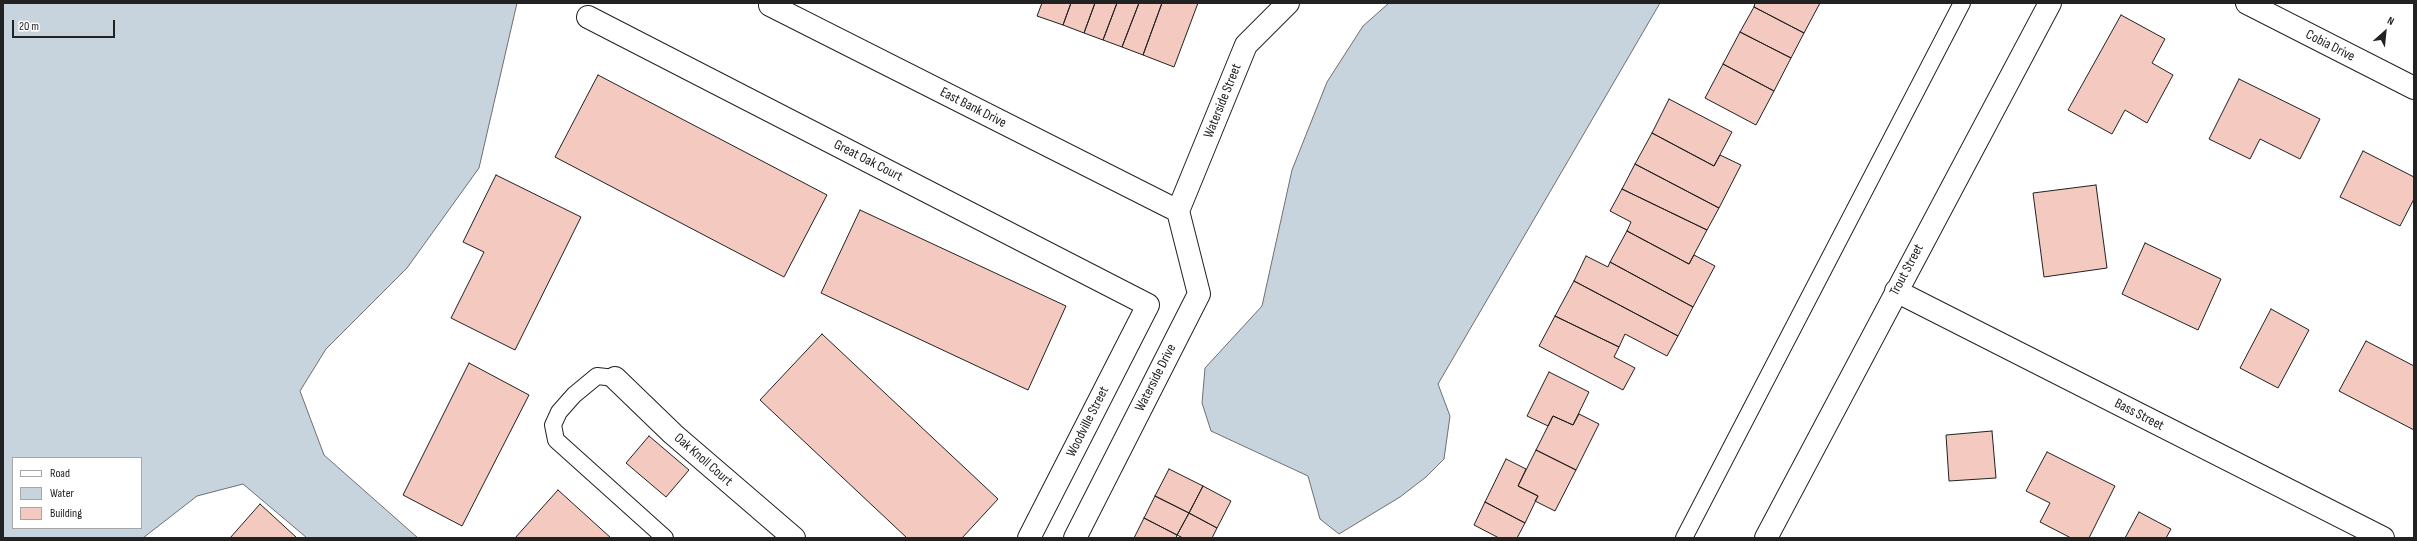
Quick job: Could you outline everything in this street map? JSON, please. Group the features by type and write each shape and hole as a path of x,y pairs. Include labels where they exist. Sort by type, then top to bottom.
{"street":[{"name":"East Bank Drive","path":"771,3 770,5 1178,212"},
{"name":"Waterside Street","path":"1178,212 1246,44 1288,3"},
{"name":"Trout Street","path":"1766,538 2050,3"},
{"name":"Cobia Drive","path":"2246,3 2414,88"},
{"name":"Great Oak Court","path":"588,17 1148,305"},
{"name":"Waterside Drive","path":"1075,538 1199,294 1178,212"},
{"name":"Bass Street","path":"1896,291 2383,538"},
{"name":"Woodville Street","path":"1029,538 1148,305"},
{"name":"Oak Knoll Court","path":"615,378 673,434 794,538"}],"lane":[{"path":"1684,538 1962,3"},
{"path":"615,378 597,376 574,395 559,412 553,425 556,440 664,538"}],"water":[{"path":"3,3 517,3 479,168 407,268 326,349 300,391 324,455 418,538 307,538 243,484 197,496 143,538 3,538"},
{"path":"1389,3 1660,3 1438,384 1450,416 1444,459 1426,477 1400,497 1339,534 1320,519 1308,476 1211,431 1202,403 1205,368 1262,306 1292,170 1327,82 1363,26"}],"building":[{"path":"1042,3 1071,3 1063,25 1037,16"},
{"path":"1071,3 1095,3 1084,33 1063,25"},
{"path":"1095,3 1117,3 1103,40 1084,33"},
{"path":"1117,3 1139,3 1122,47 1103,40"},
{"path":"1139,3 1162,3 1143,55 1122,47"},
{"path":"1162,3 1198,3 1174,67 1143,55"},
{"path":"1755,3 1820,3 1804,33 1754,7"},
{"path":"1754,7 1804,33 1791,58 1740,32"},
{"path":"2121,15 2165,39 2152,63 2173,75 2147,123 2125,110 2112,134 2068,110"},
{"path":"1740,32 1791,58 1774,91 1723,64"},
{"path":"1723,64 1774,91 1756,125 1705,98"},
{"path":"598,75 827,195 784,277 555,157"},
{"path":"2239,79 2320,119 2300,159 2260,139 2250,159 2209,139"},
{"path":"1669,99 1732,132 1714,166 1652,133"},
{"path":"1652,133 1714,166 1720,155 1741,165 1719,208 1635,164"},
{"path":"2363,151 2414,177 2414,199 2400,226 2340,197"},
{"path":"1635,164 1719,208 1707,230 1622,189"},
{"path":"496,175 581,217 515,350 451,318 484,252 463,242"},
{"path":"2096,185 2107,268 2044,277 2033,193"},
{"path":"1622,189 1707,230 1689,264 1627,231 1631,222 1610,211"},
{"path":"860,210 1066,306 1028,390 821,293"},
{"path":"1627,231 1689,264 1694,255 1715,266 1693,307 1610,262"},
{"path":"2145,243 2221,279 2198,330 2122,294"},
{"path":"1586,256 1608,267 1610,262 1693,307 1678,336 1574,281"},
{"path":"1574,281 1678,336 1667,356 1625,334 1619,347 1555,316"},
{"path":"2271,309 2309,330 2278,388 2240,368"},
{"path":"1555,316 1619,347 1614,357 1635,368 1623,390 1539,346"},
{"path":"822,334 998,499 962,538 907,538 760,400"},
{"path":"2366,341 2414,366 2414,430 2339,391"},
{"path":"469,363 529,395 462,526 403,495"},
{"path":"1549,372 1589,392 1573,425 1553,416 1548,426 1527,416"},
{"path":"1579,414 1599,424 1576,470 1536,450 1553,416 1573,425"},
{"path":"1992,431 1996,478 1949,481 1946,435"},
{"path":"649,436 689,470 666,497 626,463"},
{"path":"1536,450 1576,470 1555,511 1535,501 1538,496 1518,486"},
{"path":"2047,452 2115,486 2089,538 2071,538 2040,522 2050,503 2026,491"},
{"path":"1506,459 1526,469 1518,486 1538,496 1525,523 1485,502"},
{"path":"1169,469 1203,486 1189,513 1155,496"},
{"path":"1203,486 1231,501 1217,528 1189,513"},
{"path":"558,490 611,538 515,538"},
{"path":"1155,496 1189,513 1177,535 1144,518"},
{"path":"1485,502 1525,523 1517,538 1499,538 1474,525"},
{"path":"260,504 297,538 230,538"},
{"path":"2139,512 2171,529 2166,538 2125,538"},
{"path":"1189,513 1217,528 1212,538 1183,538 1177,535"},
{"path":"1144,518 1177,535 1176,538 1134,538"}]}
